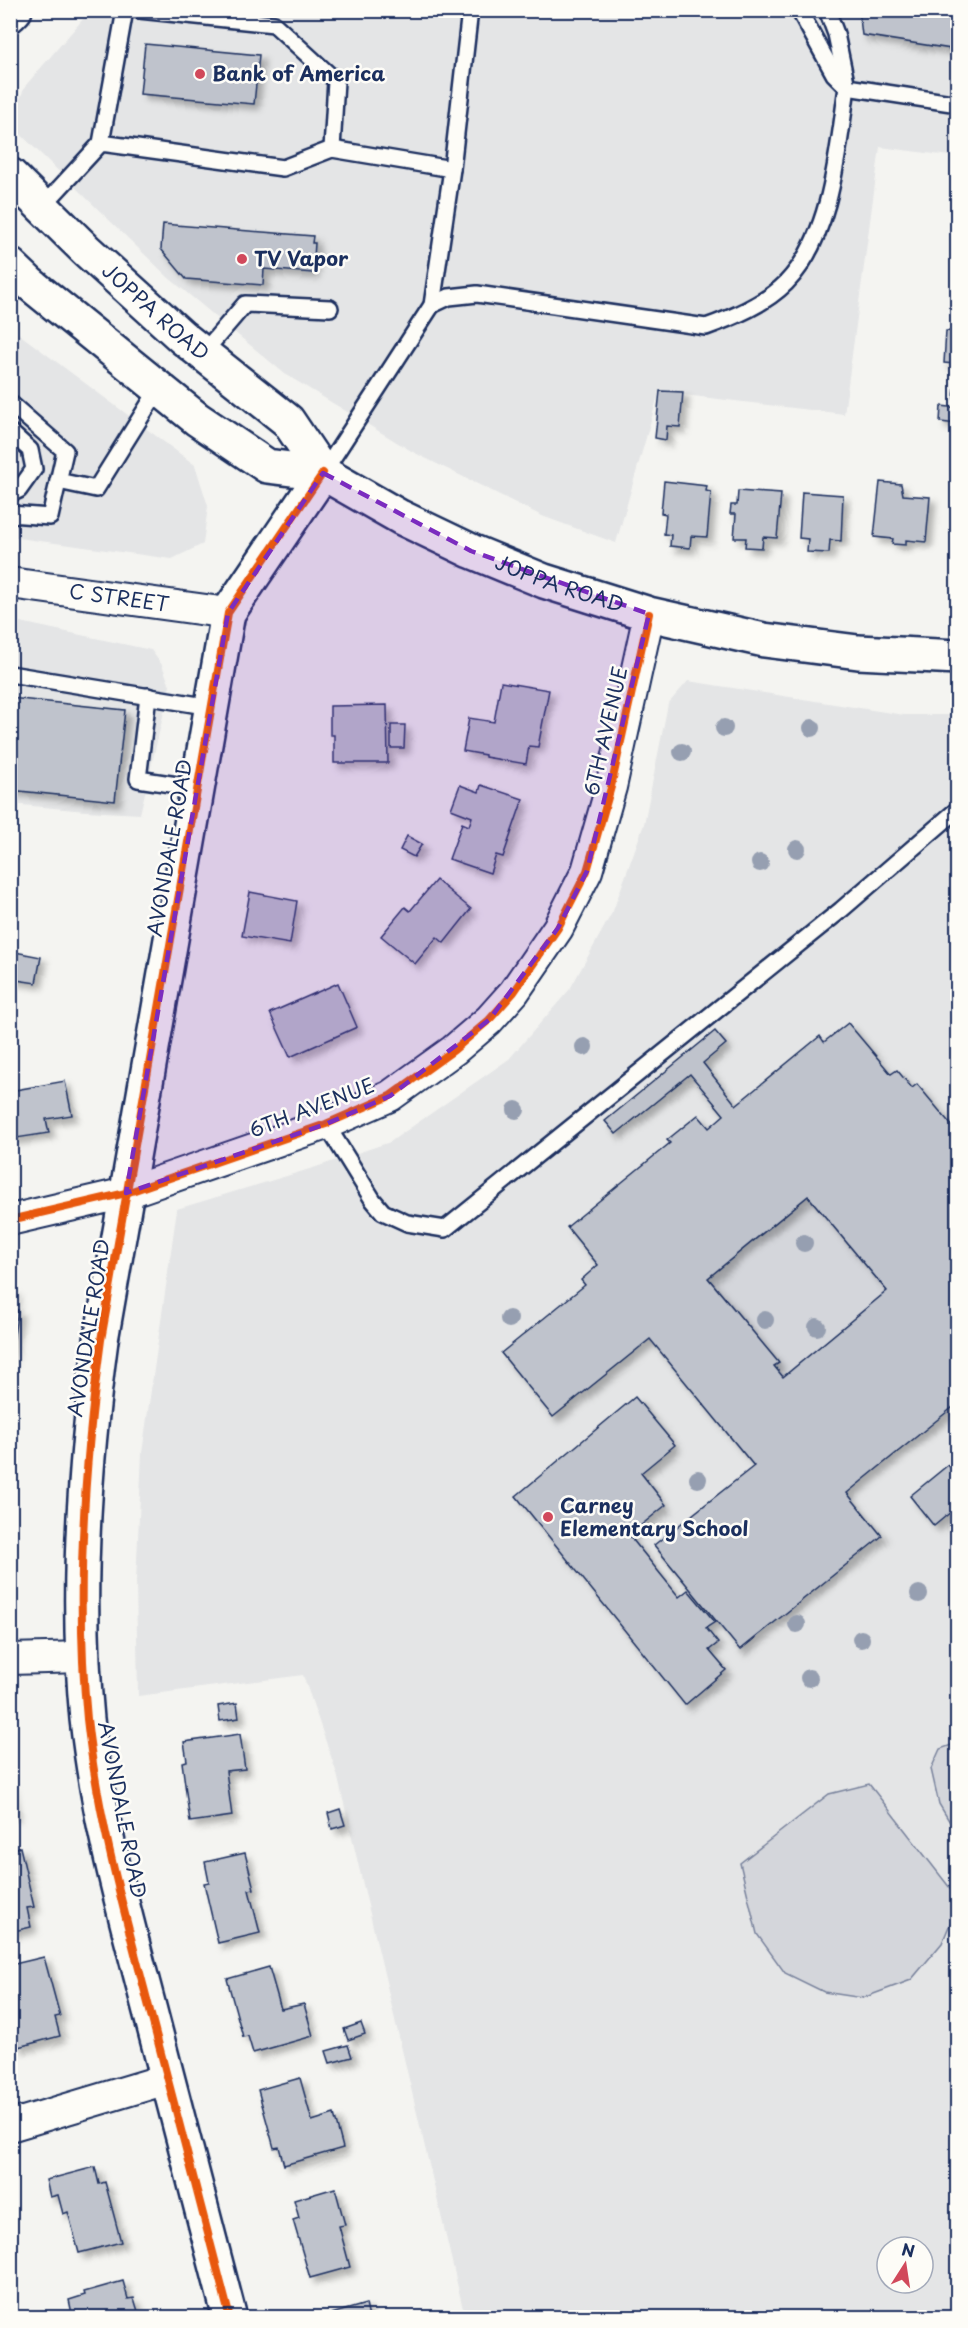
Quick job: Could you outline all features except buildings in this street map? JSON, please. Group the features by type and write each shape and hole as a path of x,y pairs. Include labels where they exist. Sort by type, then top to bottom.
{"street":[{"path":"10,15 15,10"},
{"name":"JOPPA ROAD","path":"10,175 95,258 203,353 288,421 323,472"},
{"name":"JOPPA ROAD","path":"17,275 197,419 267,466 323,472 400,517 471,551 544,581 649,614 764,640 858,652 957,657"},
{"name":"AVONDALE ROAD","path":"230,2318 111,1859 87,1720 82,1580 91,1418 101,1340 228,613 323,472"},
{"name":"C STREET","path":"10,583 228,613"},
{"name":"6TH AVENUE","path":"10,1220 126,1193 326,1124 390,1096 454,1050 489,1020 514,992 558,928 587,871 611,787 649,614"},
{"path":"10,1659 83,1657"},
{"path":"10,2126 168,2079"}],"lane":[{"path":"42,207 100,143 125,10"},
{"path":"138,10 274,24 336,81 332,148"},
{"path":"323,472 432,305 452,169 470,10"},
{"path":"799,10 834,74 848,87 957,104"},
{"path":"432,305 448,297 477,294 706,327 736,317 767,297 787,282 806,256 819,230 835,165 848,87 836,34 827,10"},
{"path":"100,143 283,168 332,148 452,169"},
{"path":"203,353 245,304 330,308"},
{"path":"58,481 96,489 159,388"},
{"path":"10,403 65,451 50,517 10,514"},
{"path":"10,432 30,450 34,469 19,490 10,494"},
{"path":"10,674 211,706"},
{"path":"148,696 138,779 197,788"},
{"path":"326,1124 373,1200 383,1212 407,1224 445,1229 841,910 957,809"}],"highlighted area":[{"path":"323,473 471,551 649,614 587,871 558,928 489,1020 390,1096 326,1124 126,1193 228,613"}],"shaded area":[{"path":"90,11 957,11 957,157 880,147 844,414 659,392 616,543 542,516 413,452 285,374 169,278 11,125 11,118 26,85"},
{"path":"11,328 195,465 208,506 203,544 172,559 11,537"},
{"path":"11,620 151,650 162,665 170,686 140,814 11,804"},
{"name":"Carney Elementary School","path":"688,681 904,715 957,715 957,2317 465,2317 337,1774 303,1675 138,1696 136,1581 142,1453 177,1209 390,1142 509,1059 570,989 613,911 644,824 668,704"},
{"path":"808,1196 887,1291 783,1377 774,1366 778,1362 708,1278"},
{"path":"958,1743 957,1834 939,1804 931,1769 940,1749"},
{"path":"869,1784 957,1897 957,1907 942,1943 911,1980 863,1998 824,1992 785,1973 757,1934 740,1863 829,1794"}],"cycle path":[{"path":"230,2318 127,1922 97,1787 91,1753 83,1672 83,1529 90,1434 101,1340 228,613 323,473"},
{"path":"10,1220 126,1193 326,1124 390,1096 454,1050 489,1020 514,992 558,928 587,871 611,787 649,614"}],"place":[{"name":"Bank of America","path":"200,74"},
{"name":"TV Vapor","path":"242,259"},
{"name":"Carney Elementary School","path":"548,1517"}]}
